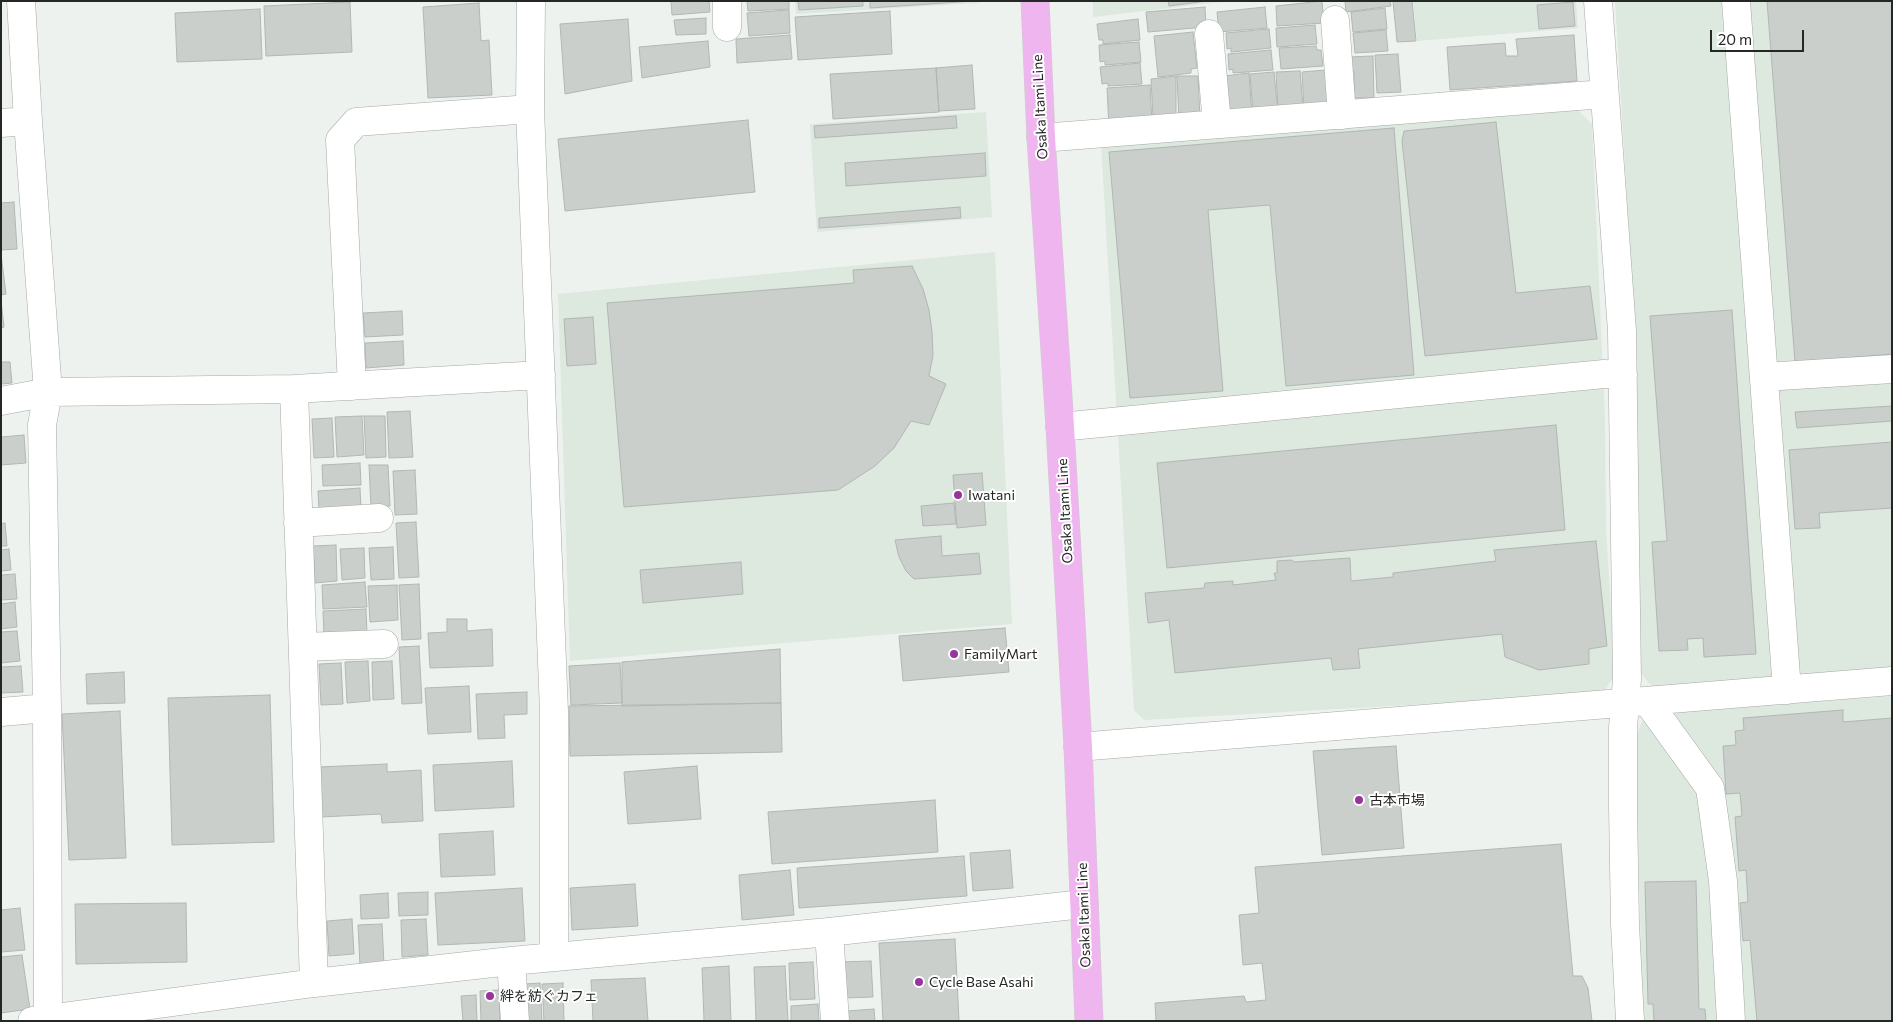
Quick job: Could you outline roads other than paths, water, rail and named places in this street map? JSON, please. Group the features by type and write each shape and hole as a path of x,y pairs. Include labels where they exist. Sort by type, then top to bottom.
{"main road":[{"name":"Osaka Itami Line","path":"1035,1 1041,138 1078,747 1088,1021"}],"street":[{"path":"21,1 14,122 48,392 42,425 47,708 43,1020 314,983 511,961 829,932 1083,904"},
{"path":"531,1 530,109 554,712 554,957"},
{"path":"1598,1 1622,331 1627,679 1636,702 1710,788 1723,881 1731,1021"},
{"path":"1736,1 1787,690"},
{"path":"1334,20 1342,115"},
{"path":"1210,34 1217,124"},
{"path":"1041,138 1604,94"},
{"path":"352,386 340,140 356,122 530,109"},
{"path":"1764,377 1892,369"},
{"path":"1060,427 1604,374 1623,375"},
{"path":"1,401 48,392 294,389 541,375"},
{"path":"294,389 314,983"},
{"path":"298,523 379,518"},
{"path":"303,647 384,644"},
{"path":"1078,747 1892,681"},
{"path":"1630,1021 1622,807 1623,728 1636,702"},
{"path":"1,712 47,708"},
{"path":"829,932 835,1021"},
{"path":"511,961 515,1021"}],"place":[{"name":"Iwatani","path":"958,495"},
{"name":"FamilyMart","path":"954,654"},
{"name":"古本市場","path":"1359,800"},
{"name":"Cycle Base Asahi","path":"919,982"},
{"name":"絆を紡ぐカフェ","path":"490,996"}]}
